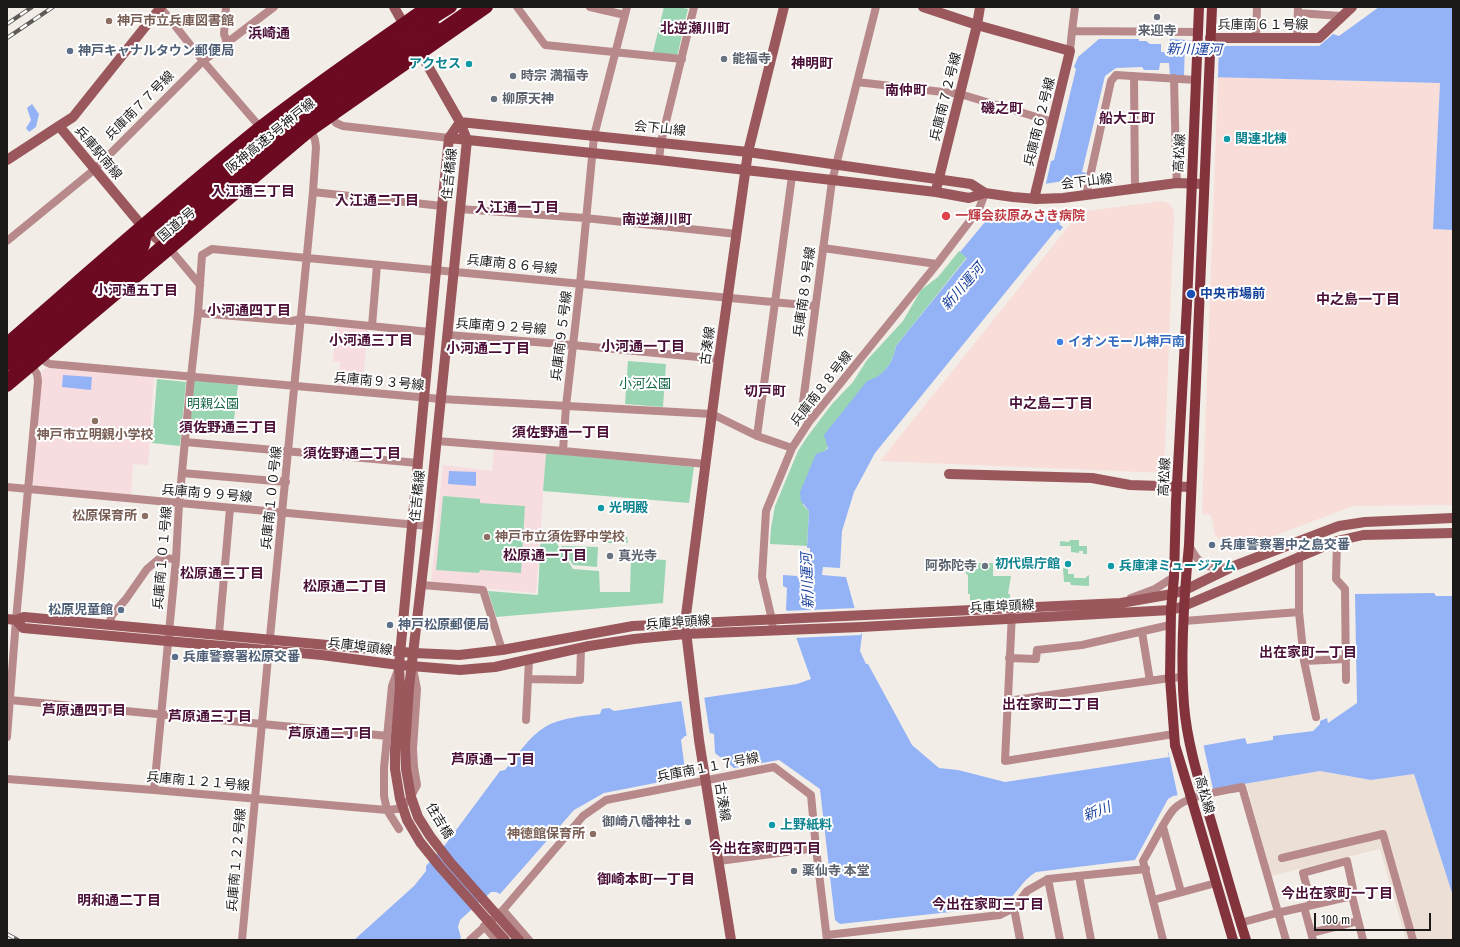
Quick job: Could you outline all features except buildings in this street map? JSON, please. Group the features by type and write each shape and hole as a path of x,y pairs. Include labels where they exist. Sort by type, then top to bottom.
{"highway":[{"name":"国道2号","path":"7,343 142,226 260,127 345,63 427,7"},
{"name":"阪神高速3号神戸線","path":"7,353 285,116 359,62 439,7"},
{"path":"410,34 451,7"},
{"path":"170,249 168,233 170,226 264,147 318,103 403,44 466,7"},
{"name":"阪神高速3号神戸線","path":"7,380 231,186 295,133 322,112 474,7"},
{"name":"国道2号","path":"7,386 32,366 44,360 170,249 311,130 487,7"},
{"path":"7,365 140,252 144,247 145,241 145,233 142,226"}],"main road":[{"name":"高松線","path":"1199,7 1187,304 1177,487 1174,577 1170,625 1170,678 1175,745 1233,940"},
{"name":"高松線","path":"1212,7 1190,487 1189,545 1184,606 1182,678 1184,707 1190,745 1246,940"}],"street":[{"path":"59,126 73,117 161,7 203,61 260,127"},
{"path":"226,7 224,34 227,42"},
{"name":"兵庫南７７号線","path":"7,241 95,169 203,61 274,7"},
{"path":"394,7 460,122"},
{"path":"517,7 545,45 682,59"},
{"path":"590,7 626,11"},
{"path":"658,160 661,142 694,7"},
{"name":"古湊線","path":"731,940 699,740 685,628 719,359 748,152 784,7"},
{"name":"兵庫南８９号線","path":"809,422 802,410 832,181 876,7"},
{"path":"923,7 1068,50"},
{"name":"兵庫南７２号線","path":"936,192 980,7"},
{"name":"兵庫南６２号線","path":"1036,199 1068,50 1075,7"},
{"path":"1256,38 1257,7"},
{"name":"兵庫南６１号線","path":"1210,40 1319,38 1330,30 1341,16 1352,7"},
{"path":"1297,38 1298,10 1341,16"},
{"name":"兵庫南９５号線","path":"563,451 572,345 580,284 585,218 594,136 626,11"},
{"path":"1072,30 1198,36"},
{"path":"1083,196 1111,81 1116,75 1196,78"},
{"path":"1134,76 1135,189"},
{"path":"1174,78 1177,183"},
{"path":"857,82 960,94 1053,122"},
{"path":"332,115 336,123 343,126 449,138"},
{"name":"会下山線","path":"460,122 748,152 971,184 985,193 1036,199 1083,196 1177,183 1204,184"},
{"name":"住吉橋線","path":"405,688 399,665 442,206 449,138 460,122"},
{"name":"住吉橋線","path":"405,688 413,666 467,140 460,122"},
{"name":"兵庫駅南線","path":"7,160 59,126 142,226 170,249"},
{"name":"兵庫南１００号線","path":"270,639 313,192 316,147 311,130"},
{"name":"会下山線","path":"449,138 746,170 936,192 969,198 985,193"},
{"path":"757,436 792,176"},
{"path":"313,192 442,206"},
{"name":"兵庫南８８号線","path":"773,631 762,576 766,510 792,448 809,422 937,264 979,209 985,193"},
{"path":"460,208 585,218 737,234"},
{"name":"兵庫南８６号線","path":"207,252 212,248 815,306"},
{"path":"823,248 937,264"},
{"path":"170,249 200,285"},
{"name":"兵庫南１０１号線","path":"154,790 176,559 179,504 198,313 202,255 207,252"},
{"path":"372,326 377,264"},
{"path":"198,313 292,321 301,319 430,332"},
{"name":"兵庫南９２号線","path":"448,335 719,359"},
{"name":"兵庫南９３号線","path":"44,360 50,364 424,398 712,414"},
{"path":"7,737 10,700 11,619 28,489 38,381 37,374 32,366"},
{"path":"712,414 757,436 792,448"},
{"path":"437,441 706,464"},
{"path":"185,442 418,463"},
{"path":"182,473 286,482"},
{"path":"949,474 1092,478 1130,485 1190,487"},
{"name":"兵庫南９９号線","path":"7,488 428,526"},
{"path":"219,634 230,508"},
{"name":"兵庫埠頭線","path":"11,619 23,628 460,670 495,667 585,647 634,639 685,628 772,620 1121,603 1172,594 1185,590 1234,566 1339,526 1365,522 1453,518"},
{"name":"兵庫埠頭線","path":"11,619 24,617 400,652 460,655 502,650 632,626 784,631 1011,620 1171,610 1184,606 1336,541 1363,535 1453,533"},
{"path":"1336,541 1336,579 1345,589 1346,680"},
{"path":"1189,545 1195,558 1203,565 1216,567 1234,566"},
{"path":"1299,556 1298,612 1304,661 1316,717"},
{"path":"109,625 112,615 126,599 147,569 160,558 176,559"},
{"path":"1121,603 1155,589 1174,577"},
{"path":"422,585 483,590 502,650"},
{"path":"1012,608 1005,761 1174,734"},
{"path":"1184,621 1298,612"},
{"path":"87,634 88,623"},
{"path":"1009,658 1036,659 1037,650 1082,644 1170,625"},
{"path":"1142,632 1150,681"},
{"path":"529,679 580,680 586,634"},
{"name":"兵庫南１２２号線","path":"242,940 270,639"},
{"path":"526,645 529,660 526,720"},
{"path":"1304,661 1346,659"},
{"path":"399,665 392,686 384,768 384,796 387,810 399,829"},
{"path":"387,810 397,809 409,800 417,785 413,749 417,689 413,666"},
{"path":"1007,701 1170,678 1182,678"},
{"name":"住吉橋","path":"405,688 395,749 395,769 400,799 407,820 420,842 437,863 505,940"},
{"name":"住吉橋","path":"405,688 406,769 411,797 418,817 430,836 450,862 519,940"},
{"path":"10,700 388,736"},
{"name":"兵庫南１１７号線","path":"470,940 503,910 583,816 606,800 774,768 811,795 827,938"},
{"name":"兵庫南１２１号線","path":"7,779 387,810"},
{"path":"1163,940 1143,861 1174,809 1190,797 1203,793 1242,787 1286,940"},
{"path":"1163,827 1180,892"},
{"path":"1282,858 1383,834 1414,940"},
{"path":"719,861 816,848"},
{"path":"1358,921 1312,936 1304,873 1347,861 1353,889 1352,896 1363,940"},
{"path":"827,938 1000,915 1014,908 1027,891 1048,879 1146,869"},
{"path":"1079,876 1091,940"},
{"path":"1048,879 1060,940"},
{"path":"1153,900 1216,883"},
{"path":"1240,923 1352,896"},
{"path":"1014,908 1020,940"},
{"path":"503,910 529,940"},
{"path":"484,926 496,940"}],"shaded area":[{"path":"1218,77 1440,83 1433,229 1453,230 1453,505 1353,506 1245,547 1234,547 1221,541 1215,535 1211,515 1202,514"},
{"path":"1161,201 1169,203 1173,209 1174,215 1164,473 880,461 1080,212"},
{"path":"336,325 368,328 362,389 338,387 340,362 333,361"},
{"name":"神戸市立明親小学校","path":"46,368 154,377 148,465 133,464 131,496 36,487 33,483 42,371"},
{"name":"神戸市立須佐野中学校","path":"494,449 546,453 536,593 431,583 443,465 492,471"},
{"path":"1320,771 1371,780 1414,774 1453,896 1453,940 1406,940 1380,849 1271,876 1246,783"}],"green space":[{"path":"664,7 688,9 678,53 675,56 653,52"},
{"path":"959,251 967,257 896,346 893,358 887,368 878,376 867,382 825,451 803,505 809,511 807,546 770,544 775,506 798,451 807,437 832,404 853,382 867,360 903,321 921,290 938,277"},
{"name":"小河公園","path":"628,361 666,364 663,407 625,404"},
{"path":"157,379 186,382 180,446 152,443"},
{"name":"明親公園","path":"194,380 238,385 233,428 189,424"},
{"path":"546,453 694,467 689,503 543,491"},
{"path":"443,496 480,499 480,503 525,506 521,573 480,570 479,573 436,570"},
{"path":"541,530 549,531 573,569 599,571 600,592 630,592 631,558 666,560 663,603 496,617 488,591 538,595"},
{"path":"602,536 627,536 628,542 602,543"},
{"path":"1070,540 1079,540 1079,546 1087,546 1087,554 1083,554 1083,551 1079,551 1079,553 1071,552 1071,546 1060,546 1060,541 1069,542"},
{"path":"561,546 598,547 597,567 573,565"},
{"path":"966,563 993,563 993,576 1011,576 1008,594 1010,594 1010,601 970,601 970,594 968,594 968,575 966,574"},
{"path":"1063,568 1068,569 1068,574 1074,574 1074,578 1086,578 1089,575 1089,586 1071,585 1070,582 1064,582"}],"water":[{"path":"1379,7 1391,7 1393,9 1392,7 1453,7 1453,230 1433,229 1440,83 1170,76 1169,63 1160,63 1159,70 1144,70 1142,67 1116,68 1105,76 1082,172 1087,173 1074,212 1059,224 1063,227 1060,231 1057,229 875,453 854,492 842,531 840,568 823,567 822,575 846,577 862,635 860,651 912,745 939,768 958,770 1005,782 1169,757 1168,752 1245,738 1247,744 1273,740 1273,736 1313,731 1320,724 1320,721 1327,718 1328,723 1357,703 1355,594 1434,593 1436,596 1453,596 1453,896 1414,774 1371,780 1320,771 1173,796 1168,799 1135,860 1036,872 1025,881 1013,896 996,907 840,924 835,920 820,789 779,760 734,768 715,753 714,734 710,733 685,736 681,740 686,777 604,793 574,810 500,894 491,892 460,920 458,927 461,938 459,940 354,940 414,886 426,871 426,866 445,845 500,771 505,770 528,741 545,727 564,719 600,714 602,709 609,708 614,711 797,684 811,679 786,609 787,588 783,586 783,575 797,576 800,582 810,574 810,548 807,548 809,511 801,501 800,492 816,454 825,451 828,448 824,435 867,381 878,376 887,368 893,358 896,346 967,258 960,252 990,216 1026,221 1046,183 1051,161 1054,160 1076,69 1074,67 1078,57 1099,39 1139,39 1139,41 1146,41 1150,44 1161,44 1161,52 1170,52 1170,39 1223,42 1223,46 1319,46 1333,34 1339,36"},
{"path":"32,104 39,114 36,127 29,132 26,128 31,120 27,108"},
{"path":"63,375 92,377 91,390 62,387"},
{"path":"449,471 476,472 476,486 448,484"}],"pier":[{"path":"1185,40 1219,42 1218,77 1184,77"},
{"path":"1084,178 1075,212 1026,219 1044,184"},
{"path":"856,608 861,623 861,635 794,638 784,611"},
{"path":"704,696 710,735 687,738 681,699"},
{"path":"1203,743 1213,789 1178,797 1168,750"}],"railway":[{"path":"7,24 32,7"},
{"path":"7,38 53,7"},
{"path":"7,934 18,940"}],"place":[{"name":"来迎寺","path":"1157,17"},
{"name":"神戸市立兵庫図書館","path":"109,21"},
{"name":"神戸キャナルタウン郵便局","path":"70,51"},
{"name":"能福寺","path":"724,59"},
{"name":"アクセス","path":"469,64"},
{"name":"時宗 満福寺","path":"513,76"},
{"name":"柳原天神","path":"494,99"},
{"name":"関連北棟","path":"1227,139"},
{"name":"一輝会荻原みさき病院","path":"946,216"},
{"name":"中央市場前","path":"1191,294"},
{"name":"イオンモール神戸南","path":"1060,342"},
{"name":"神戸市立明親小学校","path":"95,421"},
{"name":"光明殿","path":"601,508"},
{"name":"松原保育所","path":"145,516"},
{"name":"神戸市立須佐野中学校","path":"487,537"},
{"name":"兵庫警察署中之島交番","path":"1212,545"},
{"name":"真光寺","path":"610,556"},
{"name":"初代県庁館","path":"1068,564"},
{"name":"阿弥陀寺","path":"985,566"},
{"name":"兵庫津ミュージアム","path":"1111,566"},
{"name":"松原児童館","path":"121,610"},
{"name":"神戸松原郵便局","path":"390,625"},
{"name":"兵庫警察署松原交番","path":"175,657"},
{"name":"御崎八幡神社","path":"688,822"},
{"name":"上野紙料","path":"772,825"},
{"name":"神徳館保育所","path":"593,834"},
{"name":"薬仙寺 本堂","path":"794,871"}],"district":[{"name":"北逆瀬川町","path":"695,29"},
{"name":"浜崎通","path":"269,34"},
{"name":"神明町","path":"812,64"},
{"name":"南仲町","path":"906,91"},
{"name":"磯之町","path":"1002,109"},
{"name":"船大工町","path":"1127,119"},
{"name":"入江通三丁目","path":"253,192"},
{"name":"入江通二丁目","path":"377,201"},
{"name":"入江通一丁目","path":"517,208"},
{"name":"南逆瀬川町","path":"657,220"},
{"name":"小河通五丁目","path":"136,291"},
{"name":"中之島一丁目","path":"1358,300"},
{"name":"小河通四丁目","path":"249,311"},
{"name":"小河通三丁目","path":"371,341"},
{"name":"小河通一丁目","path":"643,347"},
{"name":"小河通二丁目","path":"488,349"},
{"name":"切戸町","path":"765,392"},
{"name":"中之島二丁目","path":"1051,404"},
{"name":"須佐野通三丁目","path":"228,428"},
{"name":"須佐野通一丁目","path":"561,433"},
{"name":"須佐野通二丁目","path":"352,454"},
{"name":"松原通一丁目","path":"545,556"},
{"name":"松原通三丁目","path":"222,574"},
{"name":"松原通二丁目","path":"345,587"},
{"name":"出在家町一丁目","path":"1308,653"},
{"name":"出在家町二丁目","path":"1051,705"},
{"name":"芦原通四丁目","path":"84,711"},
{"name":"芦原通三丁目","path":"210,717"},
{"name":"芦原通二丁目","path":"330,734"},
{"name":"芦原通一丁目","path":"493,760"},
{"name":"今出在家町四丁目","path":"765,849"},
{"name":"御崎本町一丁目","path":"646,880"},
{"name":"今出在家町一丁目","path":"1337,894"},
{"name":"明和通二丁目","path":"119,901"},
{"name":"今出在家町三丁目","path":"988,905"}],"water label":[{"name":"新川運河","path":"1194,50"},
{"name":"新川運河","path":"963,287"},
{"name":"新川運河","path":"808,581"},
{"name":"新川","path":"1097,812"}]}
